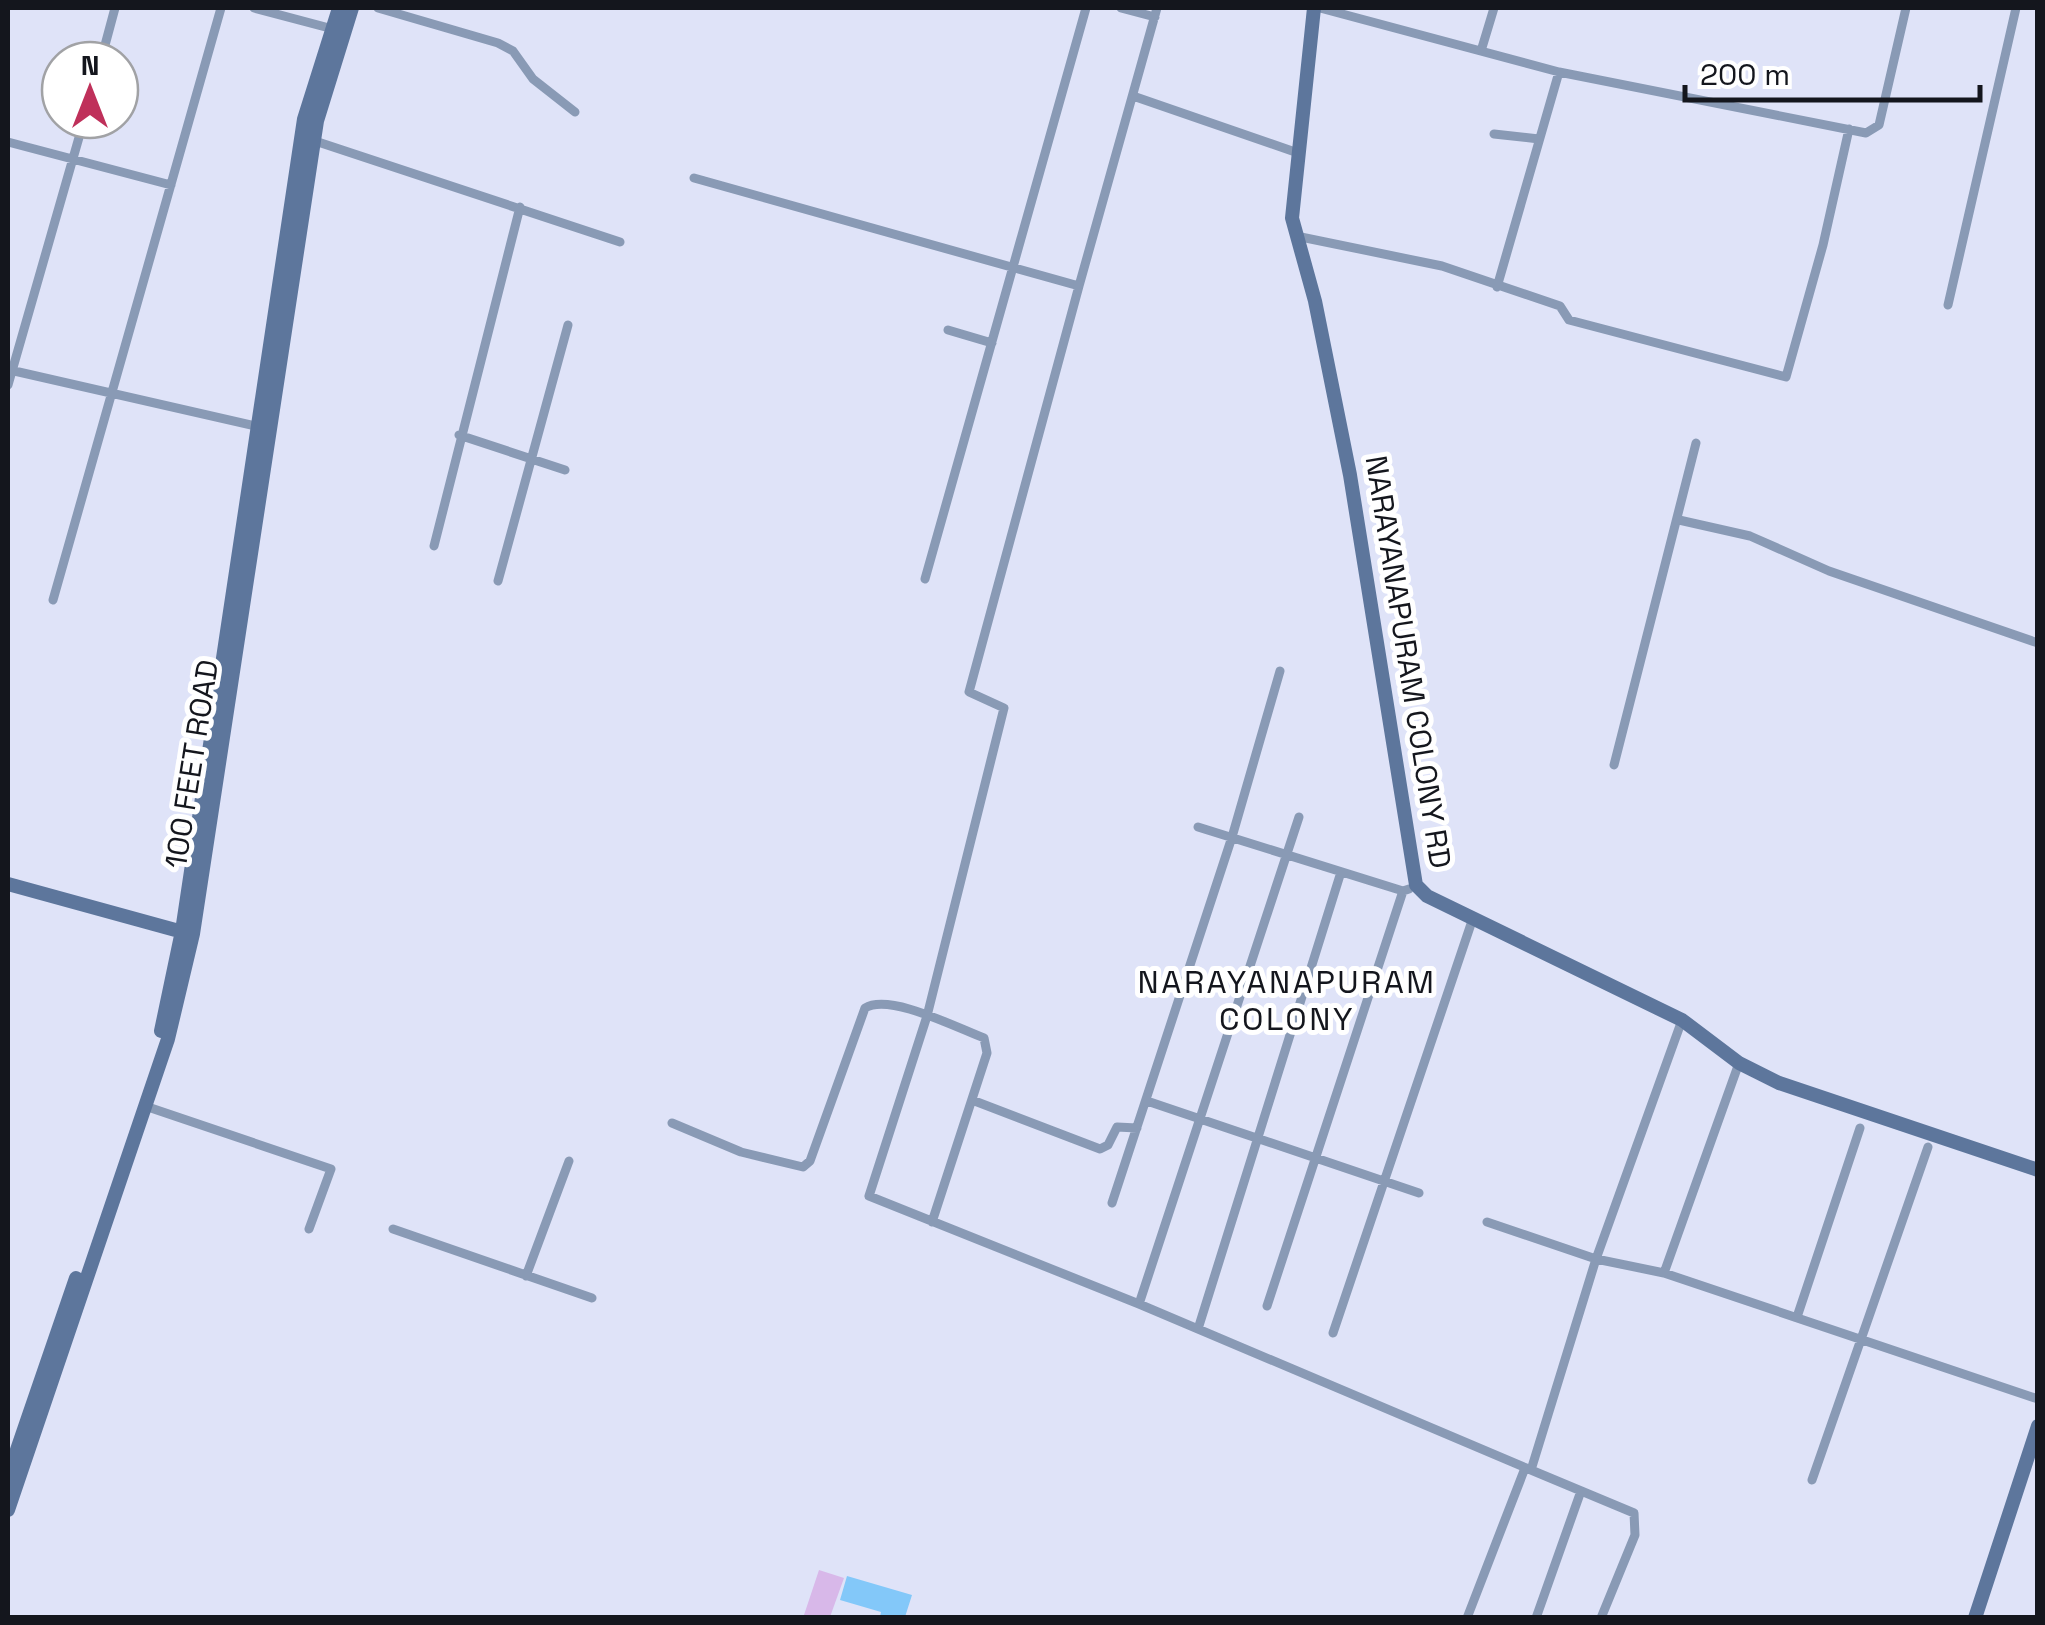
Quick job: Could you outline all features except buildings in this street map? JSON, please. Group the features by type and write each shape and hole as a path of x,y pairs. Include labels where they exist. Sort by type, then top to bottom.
{"street":[{"path":"107,40 116,8"},
{"path":"54,600 221,8"},
{"path":"254,8 338,31"},
{"name":"100 FEET ROAD","path":"8,1510 168,1040 316,120 338,31 339,8"},
{"name":"100 FEET ROAD","path":"8,1476 160,1034 187,933 304,119 338,31 352,8"},
{"path":"378,8 498,43 513,51 532,79 576,112"},
{"path":"925,579 1086,8"},
{"path":"1120,8 1156,12 969,692 1004,708 927,1016 868,1192 1630,1511 1636,1518 1624,1570 1601,1618"},
{"path":"1317,8 1558,72 1870,133 1880,125 1906,8"},
{"name":"NARAYANAPURAM COLONY RD","path":"1317,8 1292,218 1316,301 1350,474 1410,888 1682,1020 1740,1063 1779,1083 2038,1170"},
{"path":"1481,51 1494,8"},
{"path":"1948,305 2016,8"},
{"path":"1497,286 1558,72"},
{"path":"1133,96 1298,154"},
{"path":"1296,236 1442,266 1560,306 1569,320 1788,376 1849,129"},
{"path":"1494,134 1539,139"},
{"path":"8,385 78,140"},
{"path":"315,141 620,242"},
{"path":"8,142 171,185"},
{"path":"694,178 1079,286"},
{"path":"434,546 520,208"},
{"path":"498,581 568,325"},
{"path":"948,330 992,342"},
{"path":"10,370 260,427"},
{"path":"459,436 566,470"},
{"path":"1614,766 1696,443"},
{"path":"1678,520 1750,536 1828,571 2038,643"},
{"path":"1112,1202 1232,837 1280,671"},
{"path":"1139,1304 1299,818"},
{"path":"1198,827 1341,872 1410,888 1314,1157 1268,1306"},
{"path":"1198,1330 1341,872"},
{"path":"8,885 187,933"},
{"path":"1333,1333 1473,918"},
{"path":"672,1124 741,1152 802,1167 810,1161 865,1008 886,1002 927,1016 984,1038 988,1053 932,1222"},
{"path":"1468,1618 1528,1469 1596,1259 1682,1020"},
{"path":"1664,1273 1740,1063"},
{"path":"972,1100 1100,1149 1106,1148 1116,1126 1137,1128"},
{"path":"1147,1101 1419,1192"},
{"path":"145,1106 330,1168 309,1229"},
{"path":"1797,1317 1860,1128"},
{"path":"1812,1480 1928,1147"},
{"path":"526,1276 569,1161"},
{"path":"1487,1222 1596,1259 1664,1273 2038,1398"},
{"path":"392,1229 592,1298"},
{"path":"1975,1618 2038,1426"},
{"path":"1536,1618 1581,1490"}],"shaded area":[{"path":"819,1570 844,1578 830,1617 804,1615"}],"water":[{"path":"847,1576 912,1595 905,1617 880,1617 881,1612 840,1600"}],"district":[{"name":"NARAYANAPURAM COLONY","path":"1287,1000"}]}
